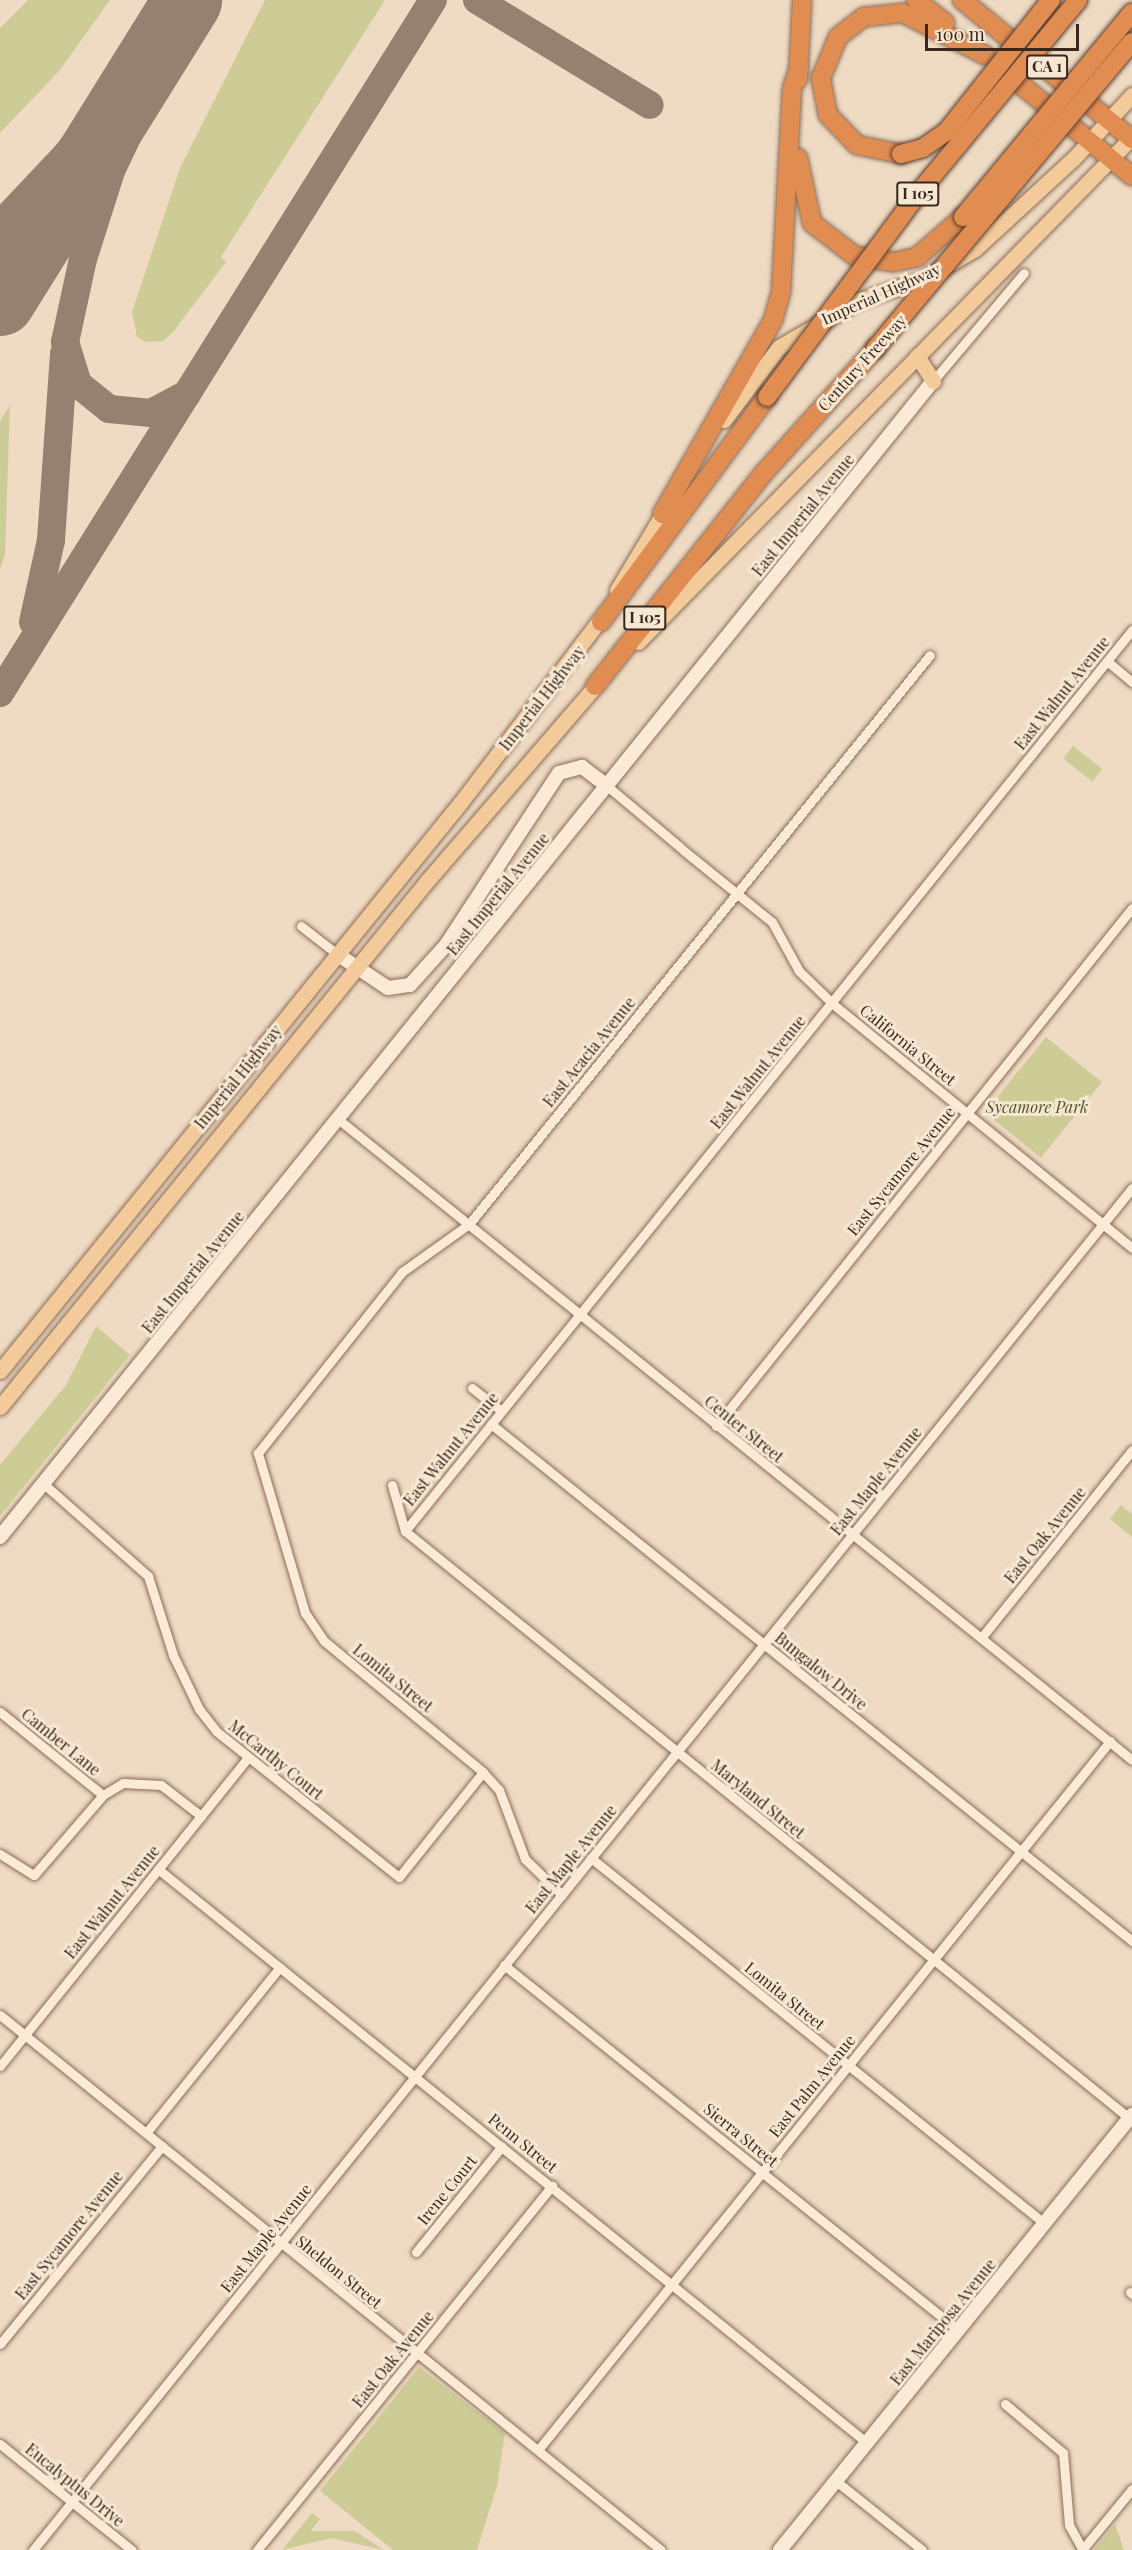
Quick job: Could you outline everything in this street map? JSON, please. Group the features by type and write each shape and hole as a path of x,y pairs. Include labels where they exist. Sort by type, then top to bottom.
{"highway":[{"path":"802,0 799,67 799,180 804,204 822,236 855,256 894,262 930,249 963,217 1132,13"},
{"name":"CA 1","path":"916,0 1092,139 1132,176"},
{"name":"CA 1","path":"962,0 1111,118 1132,138"},
{"path":"985,55 903,13 864,17 838,37 821,78 828,115 857,145 901,154 923,148 947,131 1051,0"},
{"name":"I 105","path":"601,621 920,191 1078,0"},
{"name":"Century Freeway","path":"595,686 762,475 875,349 1132,42"},
{"path":"662,514 778,301 792,89 799,67"}],"main road":[{"name":"Imperial Highway","path":"0,1371 337,954 601,621 662,514 760,368 779,347 832,314 924,279 975,249 1092,139 1132,95"},
{"name":"Imperial Highway","path":"0,1407 356,967 595,686 1132,138"},
{"path":"917,356 933,381"}],"street":[{"name":"East Imperial Avenue","path":"0,1537 606,784 933,381 1024,273"},
{"name":"East Walnut Avenue","path":"405,1531 578,1315 833,1004 1132,630"},
{"name":"East Acacia Avenue","path":"258,1453 402,1272 469,1224 930,655"},
{"path":"1107,661 1132,681"},
{"name":"California Street","path":"301,926 337,954 388,988 410,986 446,945 559,773 582,767 606,784 772,922 799,971 833,1004 1132,1248"},
{"name":"East Sycamore Avenue","path":"716,1425 1132,908"},
{"name":"Center Street","path":"338,1119 1132,1760"},
{"name":"East Maple Avenue","path":"33,2550 1132,1188"},
{"path":"472,1388 501,1411"},
{"name":"Bungalow Drive","path":"491,1424 1132,1941"},
{"name":"East Oak Avenue","path":"981,1638 1132,1450"},
{"name":"Lomita Street","path":"258,1453 305,1613 324,1641 483,1772 499,1790 525,1858 562,1895"},
{"name":"McCarthy Court","path":"44,1484 148,1576 173,1655 199,1709 248,1758 399,1877 483,1772"},
{"path":"392,1485 405,1531"},
{"name":"Maryland Street","path":"405,1531 676,1752 1131,2116"},
{"name":"Camber Lane","path":"0,1712 103,1795"},
{"name":"East Palm Avenue","path":"538,2450 1110,1742"},
{"name":"East Walnut Avenue","path":"0,2066 248,1758"},
{"path":"0,1854 34,1875 103,1795 123,1783 149,1782 201,1816"},
{"name":"Lomita Street","path":"591,1858 1044,2223"},
{"name":"Penn Street","path":"158,1869 867,2443"},
{"name":"Sierra Street","path":"504,1965 958,2330"},
{"path":"146,2133 280,1967"},
{"name":"Sheldon Street","path":"0,2015 280,2244 661,2550"},
{"name":"East Mariposa Avenue","path":"780,2550 1131,2116"},
{"name":"East Sycamore Avenue","path":"0,2344 162,2146"},
{"name":"Irene Court","path":"416,2252 502,2146"},
{"name":"East Oak Avenue","path":"257,2550 552,2186"},
{"path":"1005,2404 1060,2448 1069,2525 1083,2550 1132,2489"},
{"name":"Eucalyptus Drive","path":"0,2444 132,2550"},
{"path":"836,2481 922,2550"},
{"path":"1123,2500 1132,2507"}],"green space":[{"path":"28,0 110,0 60,70 0,133 0,28"},
{"path":"265,0 385,0 221,257 226,262 173,332 163,341 145,342 137,337 132,312 180,168"},
{"path":"10,405 5,554 0,570 0,421"},
{"path":"1073,746 1102,769 1092,781 1063,759"},
{"name":"Sycamore Park","path":"1046,1037 1102,1082 1041,1158 985,1112"},
{"path":"96,1326 130,1355 0,1516 0,1465 66,1385"},
{"path":"1121,1505 1132,1514 1132,1537 1110,1519"},
{"path":"419,2367 505,2433 497,2486 477,2550 393,2550 320,2491"},
{"path":"312,2513 320,2519 311,2531 355,2531 384,2550 331,2538 282,2550"},
{"path":"1115,2524 1124,2550 1094,2550"}],"taxiway":[{"path":"187,394 151,413 109,409 78,384 65,342 83,259 111,171 192,0"},
{"path":"0,693 433,0"},
{"path":"477,0 650,105"},
{"path":"0,225 66,155 153,43"},
{"path":"33,622 51,540 64,353"}],"runway":[{"path":"0,301 187,0"}]}
